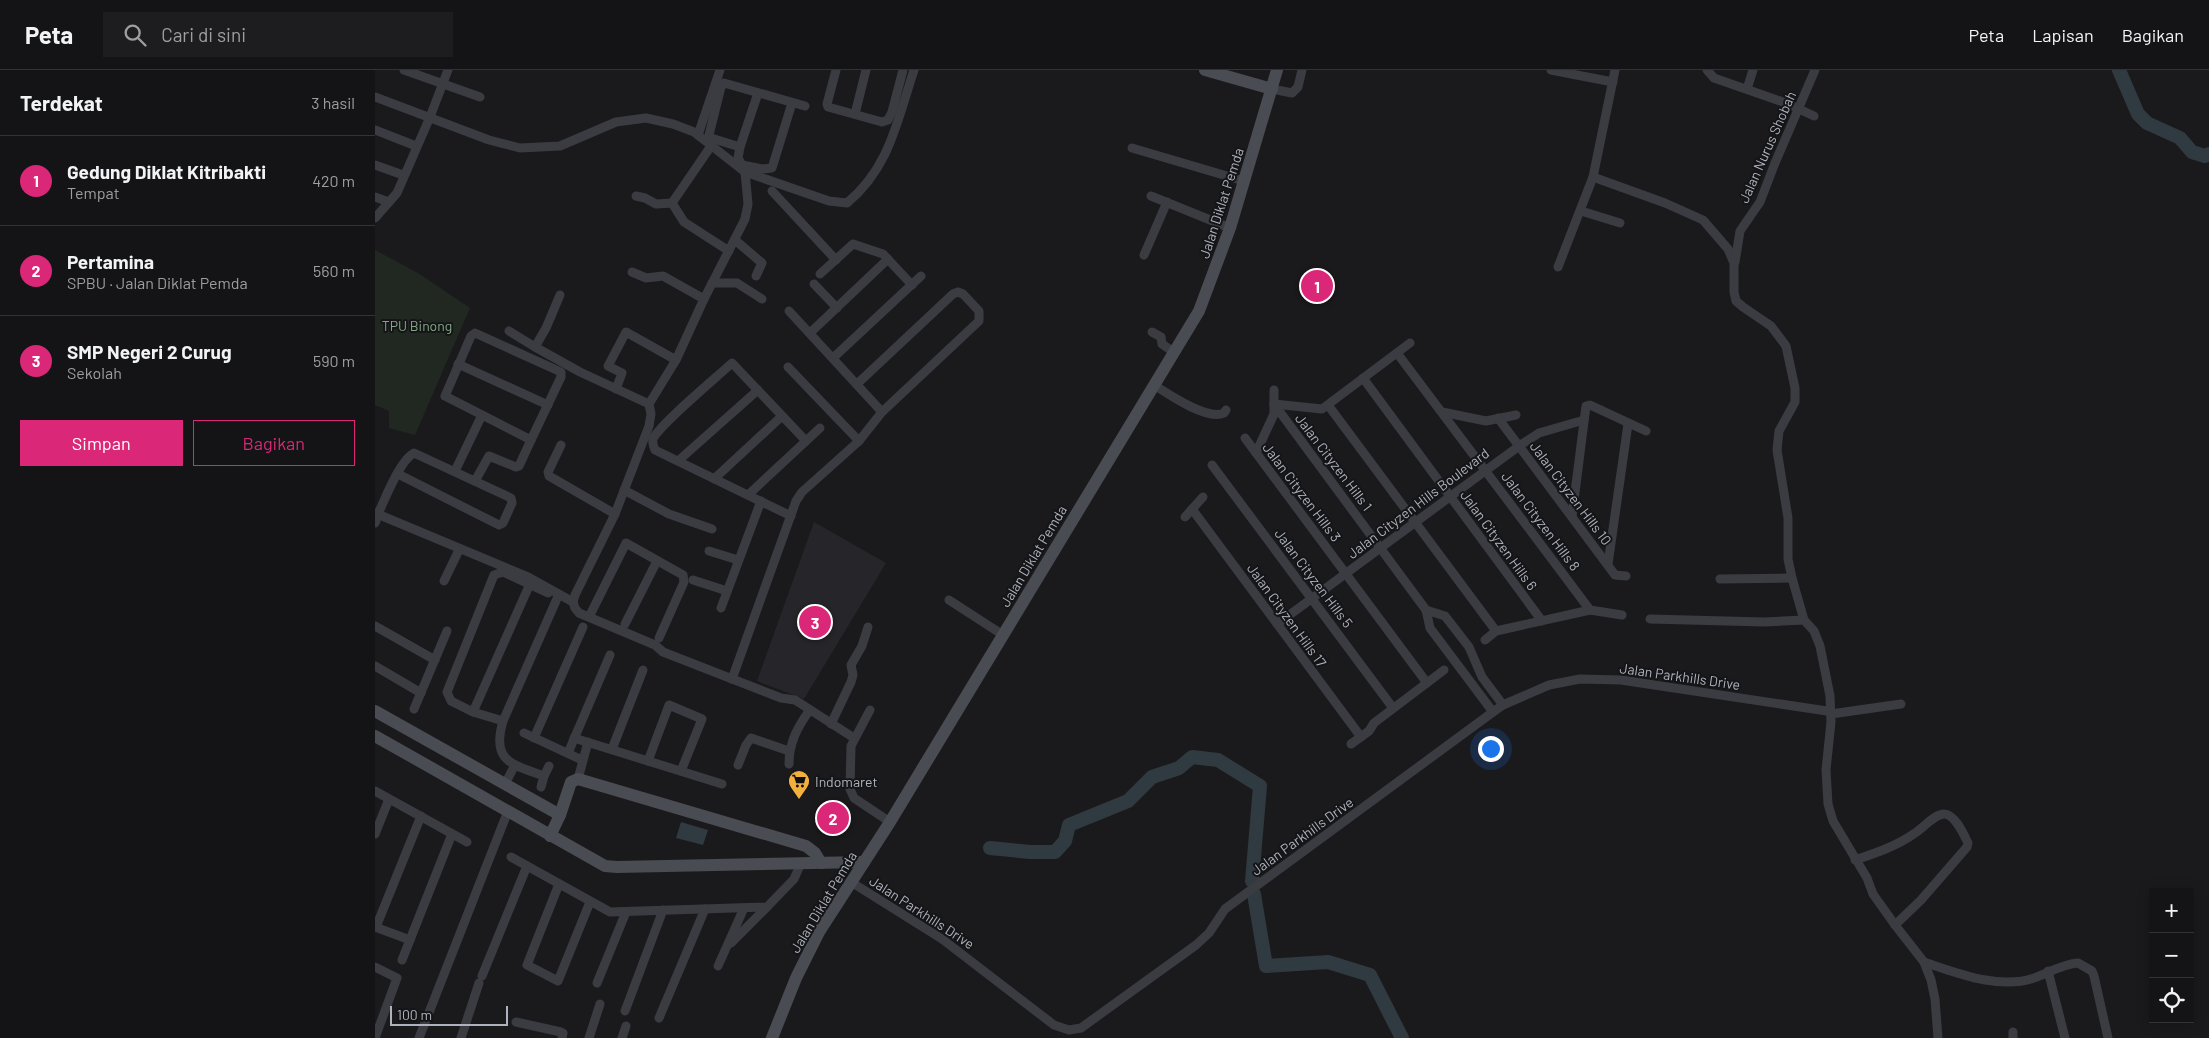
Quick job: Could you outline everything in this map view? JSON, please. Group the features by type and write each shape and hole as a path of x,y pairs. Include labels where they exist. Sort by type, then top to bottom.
{"street":[{"path":"375,218 397,194 403,175 430,117 448,70"},
{"path":"703,136 720,70"},
{"path":"836,70 827,105 882,122 888,120 892,112 903,70"},
{"path":"855,114 866,70"},
{"path":"703,136 711,146 745,172 829,201 847,203 864,189 885,157 914,70"},
{"path":"1205,70 1271,89 1292,93 1298,87 1302,70"},
{"name":"Jalan Diklat Pemda","path":"772,1038 796,978 819,932 890,822 1199,311 1230,228 1277,70"},
{"path":"1551,70 1613,82"},
{"path":"1558,267 1581,212 1593,177 1615,70"},
{"path":"1707,70 1712,77 1814,116"},
{"path":"1747,90 1753,70"},
{"name":"Jalan Nurus Shobah","path":"1792,578 1788,559 1788,518 1777,450 1779,431 1795,402 1795,388 1785,346 1780,336 1771,326 1736,301 1734,292 1735,262 1740,232 1760,202 1815,70"},
{"path":"409,71 480,97"},
{"path":"703,136 709,132 723,83 805,106"},
{"path":"758,93 737,155 742,165 762,169 771,168 792,103"},
{"path":"375,97 489,140 520,148 560,146 616,122 646,118 673,124 739,147"},
{"path":"375,130 416,146"},
{"path":"672,203 711,146"},
{"path":"1132,148 1244,181"},
{"path":"375,165 403,175"},
{"path":"745,172 747,212 735,240 703,299 676,360 649,404 651,414 649,426 615,514 573,602 579,613 655,645 663,652 781,698 795,700 809,711 854,738"},
{"path":"1593,177 1665,203 1703,220 1728,249 1735,262"},
{"path":"771,191 836,260"},
{"path":"636,196 656,204 672,203"},
{"path":"1151,196 1230,228"},
{"path":"375,197 389,202"},
{"path":"1144,255 1167,202"},
{"path":"672,203 681,220 729,251"},
{"path":"1581,212 1620,223"},
{"path":"735,240 762,263 756,276"},
{"path":"820,274 853,244 883,254 912,285"},
{"path":"810,333 888,259"},
{"path":"632,272 646,278 663,276 703,299"},
{"path":"833,358 921,276"},
{"path":"712,283 737,283 762,299"},
{"path":"814,284 837,308"},
{"path":"732,679 796,501 802,492 859,441 882,412 979,320 979,311 963,294 958,292 953,294 857,384"},
{"path":"535,347 546,328 560,295"},
{"path":"789,310 882,412"},
{"path":"509,331 580,372 649,404"},
{"path":"616,388 622,373 608,366 626,332 676,360"},
{"path":"1152,332 1161,337 1163,344 1175,353"},
{"path":"475,481 489,456 516,467 519,466 561,377 560,371 479,334 471,336 445,392 445,397 531,440"},
{"path":"1274,404 1322,409 1410,343"},
{"name":"Jalan Cityzen Hills 8","path":"1397,353 1590,610"},
{"path":"791,516 655,450 653,438 732,363 807,441"},
{"path":"458,364 548,405"},
{"path":"788,367 859,441"},
{"name":"Jalan Cityzen Hills 6","path":"1363,378 1541,621"},
{"path":"1154,385 1180,402 1203,411 1218,415 1226,410"},
{"path":"678,461 758,390"},
{"path":"1256,454 1273,414 1274,390"},
{"name":"Jalan Cityzen Hills 1","path":"1274,404 1426,610"},
{"path":"1328,405 1496,631"},
{"path":"1571,516 1586,406 1590,405 1646,431"},
{"path":"1442,412 1486,421 1516,415"},
{"path":"455,471 482,414"},
{"path":"714,479 782,416"},
{"name":"Jalan Cityzen Hills 10","path":"1498,418 1615,575 1627,576"},
{"name":"Jalan Cityzen Hills Boulevard","path":"1277,624 1519,446 1539,433 1584,420"},
{"path":"1607,564 1628,424"},
{"path":"748,495 820,428"},
{"name":"Jalan Cityzen Hills 3","path":"1245,438 1427,683"},
{"path":"561,445 548,472 549,476 615,514"},
{"path":"398,474 501,525 512,503 512,499 414,453 398,474 376,518 528,577 558,596"},
{"name":"Jalan Cityzen Hills 5","path":"1212,465 1393,708"},
{"path":"624,490 669,514 712,529"},
{"path":"1185,517 1203,496"},
{"path":"721,608 761,501"},
{"name":"Jalan Cityzen Hills 17","path":"1192,509 1361,737"},
{"path":"589,617 626,543 683,575 685,580 659,638"},
{"path":"444,581 459,550"},
{"path":"709,551 739,560"},
{"path":"625,624 657,561"},
{"path":"503,721 473,712 451,701 447,692 494,575 503,572 529,586 573,602"},
{"path":"1720,579 1792,578 1804,620 1814,631 1820,646 1829,712 1826,770 1828,804 1833,821 1867,878 1873,894 1924,962 1931,980 1935,999 1938,1038"},
{"path":"693,580 727,591"},
{"path":"473,712 529,586"},
{"path":"544,776 507,761 499,748 498,737 503,721 558,596"},
{"path":"949,600 1003,635"},
{"path":"1426,610 1445,616 1469,647 1482,677 1503,705"},
{"path":"1426,610 1430,628 1493,712"},
{"path":"1485,640 1496,631 1590,610 1622,615"},
{"path":"1650,619 1764,622 1804,620"},
{"path":"375,626 435,660"},
{"path":"535,738 583,627"},
{"path":"831,724 851,682 853,675 851,665 862,646 869,627"},
{"path":"414,709 447,631"},
{"path":"568,753 610,655"},
{"path":"375,666 421,693"},
{"path":"611,749 643,670"},
{"path":"1351,744 1369,731 1374,723 1444,670"},
{"name":"Jalan Parkhills Drive","path":"851,882 942,938 1054,1025 1069,1030 1081,1028 1197,945 1209,933 1225,910 1493,712 1503,705 1549,685 1580,679 1621,680 1829,712 1901,704"},
{"path":"648,761 669,706 703,719 681,771"},
{"path":"870,710 851,746 849,774 851,794 890,822"},
{"path":"375,711 505,784 559,817"},
{"path":"789,764 789,751 798,725 809,711"},
{"path":"524,732 582,760"},
{"path":"375,736 605,866 864,862"},
{"path":"575,738 722,784"},
{"path":"738,765 751,738 789,751"},
{"path":"578,779 588,742"},
{"path":"505,784 515,765"},
{"path":"541,787 549,766"},
{"path":"551,834 571,782 578,779 806,846 815,853 821,863"},
{"path":"375,791 467,842"},
{"path":"375,834 389,799"},
{"path":"419,1038 508,811"},
{"path":"1855,860 1904,840 1938,816 1945,814 1951,816 1965,837 1968,843 1967,847 1921,900 1895,925"},
{"path":"410,940 375,927 421,816"},
{"path":"402,960 452,834"},
{"path":"511,857 610,912 767,907"},
{"path":"727,946 794,879 801,863"},
{"path":"461,1038 480,980 527,866"},
{"path":"559,884 527,965 558,982 590,902"},
{"path":"718,966 744,908"},
{"path":"659,1018 705,909"},
{"path":"625,1011 663,910"},
{"path":"597,983 626,912"},
{"path":"1924,962 1960,974 1999,981 2033,978 2048,971 2078,963 2092,971 2109,1038"},
{"path":"375,967 397,978 375,1038"},
{"path":"2048,971 2065,1038"},
{"path":"589,1038 600,1004"},
{"path":"516,1022 561,1032 563,1033 562,1038"},
{"path":"622,1038 626,1026"}],"shaded area":[{"path":"814,522 886,563 804,699 757,681"},
{"path":"681,822 708,830 703,845 676,838"}],"green space":[{"name":"TPU Binong","path":"375,250 418,273 470,308 415,435 389,428 389,411 375,405"}],"waterway":[{"path":"2119,70 2138,114 2147,123 2180,138 2192,152 2205,156 2209,154"},
{"path":"990,848 1030,852 1055,852 1065,841 1069,825 1128,801 1152,777 1179,768 1192,757 1218,760 1260,786 1252,881"},
{"path":"1254,894 1266,966 1328,962 1370,975 1402,1038"}],"place":[{"name":"Gedung Diklat Kitribakti","path":"1317,286"},
{"name":"SMP Negeri 2 Curug","path":"815,622"},
{"name":"Indomaret","path":"799,800"},
{"name":"Pertamina","path":"833,818"}]}
